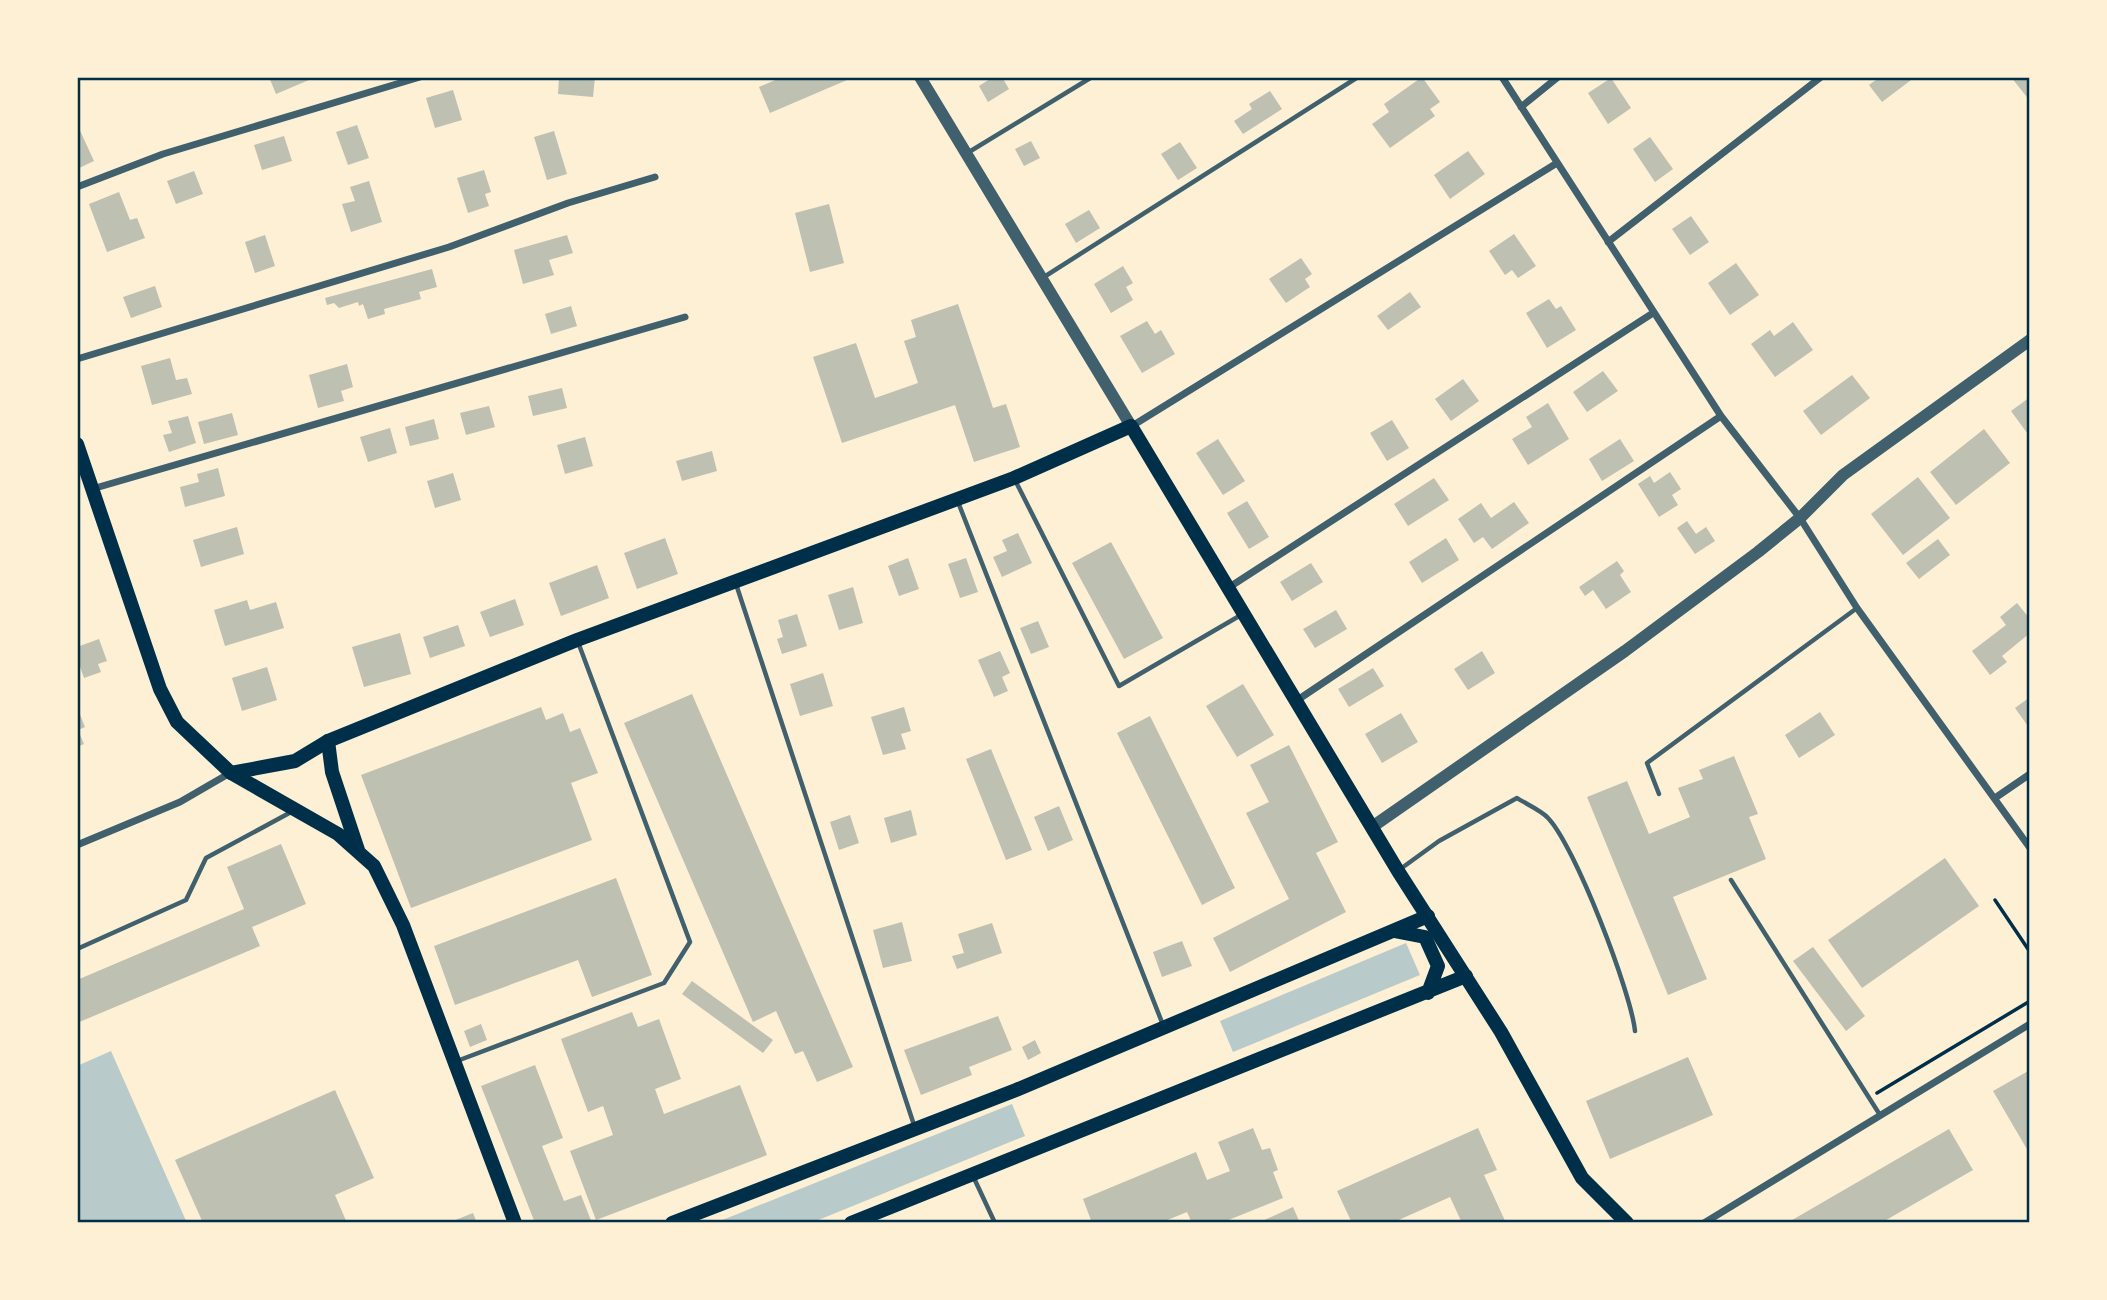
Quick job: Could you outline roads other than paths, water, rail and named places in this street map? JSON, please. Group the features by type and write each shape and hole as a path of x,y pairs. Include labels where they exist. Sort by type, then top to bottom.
{"main road":[{"path":"231,773 295,761 328,741 577,640 735,584 1014,478 1131,426 1295,702 1466,976 1582,1178 1627,1223"},
{"path":"77,444 160,689 177,722 231,773 293,811 338,834 374,866 403,925 515,1223"},
{"path":"328,741 332,772 359,851"},
{"path":"672,1223 1164,1029 1428,916"},
{"path":"1394,931 1425,937 1438,966 1428,993"},
{"path":"851,1223 1466,976"}],"street":[{"path":"77,187 163,154 420,77"},
{"path":"920,77 968,152 1131,426 1557,163"},
{"path":"1502,77 1721,416 1800,518 1857,608 2030,848"},
{"path":"1521,107 1558,77"},
{"path":"1608,242 1821,77"},
{"path":"77,359 449,247 568,203 655,177"},
{"path":"1228,588 1653,313"},
{"path":"92,489 685,317"},
{"path":"1373,827 1625,651 1800,518 1843,475 2030,340"},
{"path":"1295,702 1721,416"},
{"path":"77,845 180,802 231,773"},
{"path":"1995,798 2030,774"},
{"path":"1704,1223 2030,1024"}],"lane":[{"path":"968,152 1092,77"},
{"path":"1043,277 1358,77"},
{"path":"1014,478 1119,686 1244,614"},
{"path":"957,498 1164,1029"},
{"path":"735,584 915,1128"},
{"path":"1659,794 1647,763 1857,608"},
{"path":"453,1062 664,983 690,942 577,640"},
{"path":"1398,871 1439,841 1517,798 1548,817 1564,841 1597,914 1633,1013 1635,1031"},
{"path":"77,949 186,900 206,858 293,811"},
{"path":"1731,880 1881,1116"},
{"path":"972,1174 995,1223"}]}
